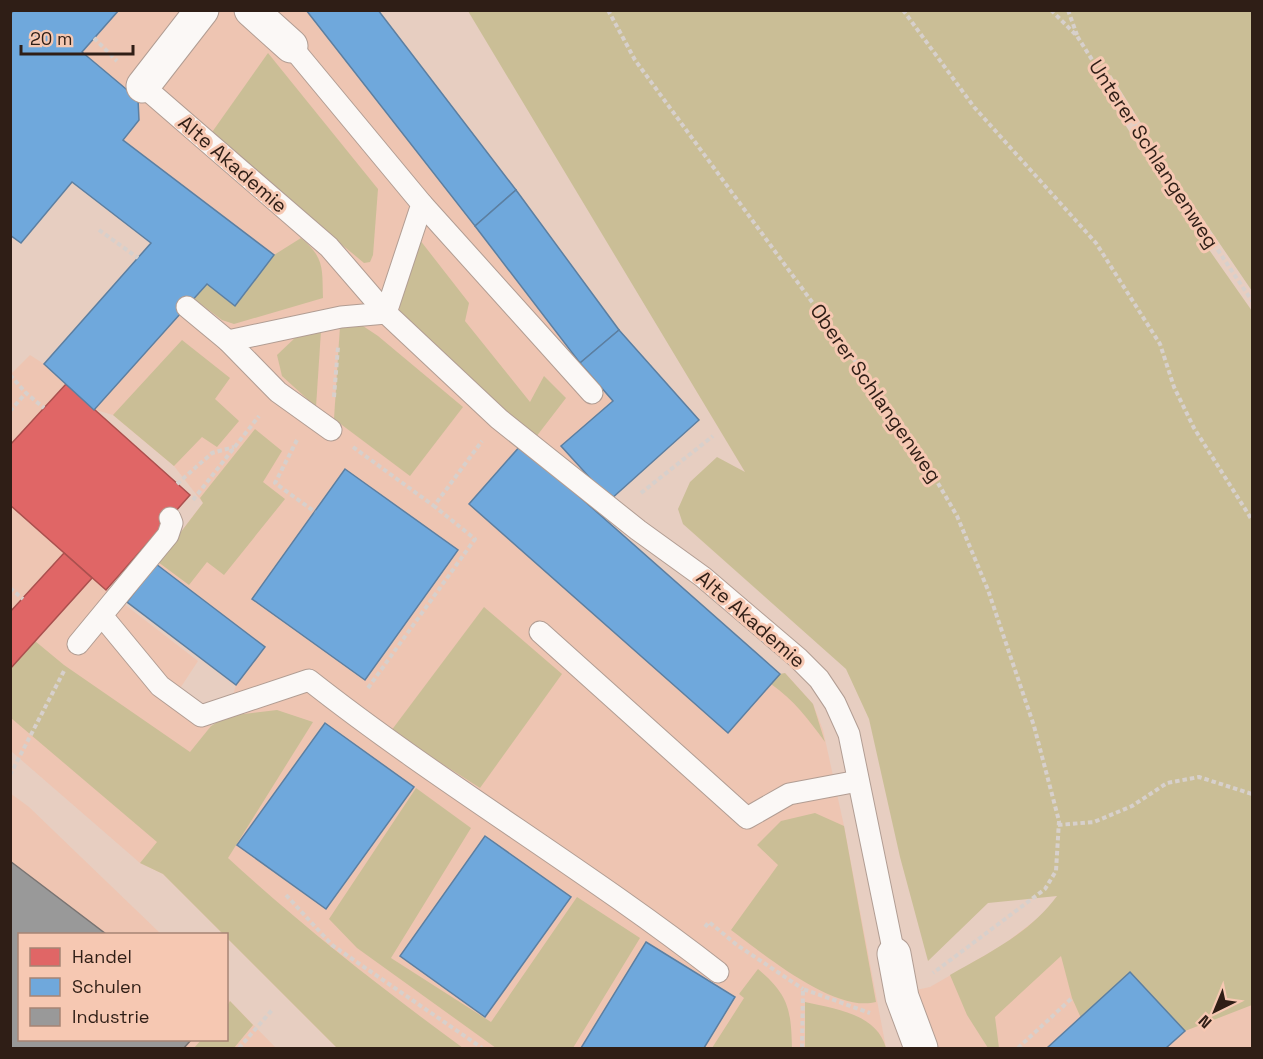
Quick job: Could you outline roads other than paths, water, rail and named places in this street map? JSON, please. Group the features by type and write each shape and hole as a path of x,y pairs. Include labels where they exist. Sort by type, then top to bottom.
{"street":[{"name":"Alte Akademie","path":"143,86 202,10"},
{"path":"251,10 291,46"},
{"name":"Alte Akademie","path":"894,954 902,997 921,1048"}],"lane":[{"path":"291,46 422,204 592,393"},
{"name":"Alte Akademie","path":"143,86 329,247 386,313 499,419 638,530 703,577 819,679 835,703 849,734 894,954"},
{"path":"228,341 341,317 386,313 422,204"},
{"path":"187,307 228,341 278,392 331,430"},
{"path":"78,644 103,617 168,535 172,523 170,518"},
{"path":"103,617 160,686 201,717 309,680 371,729 581,872 718,972"},
{"path":"540,632 747,818 789,794 858,781"}]}
